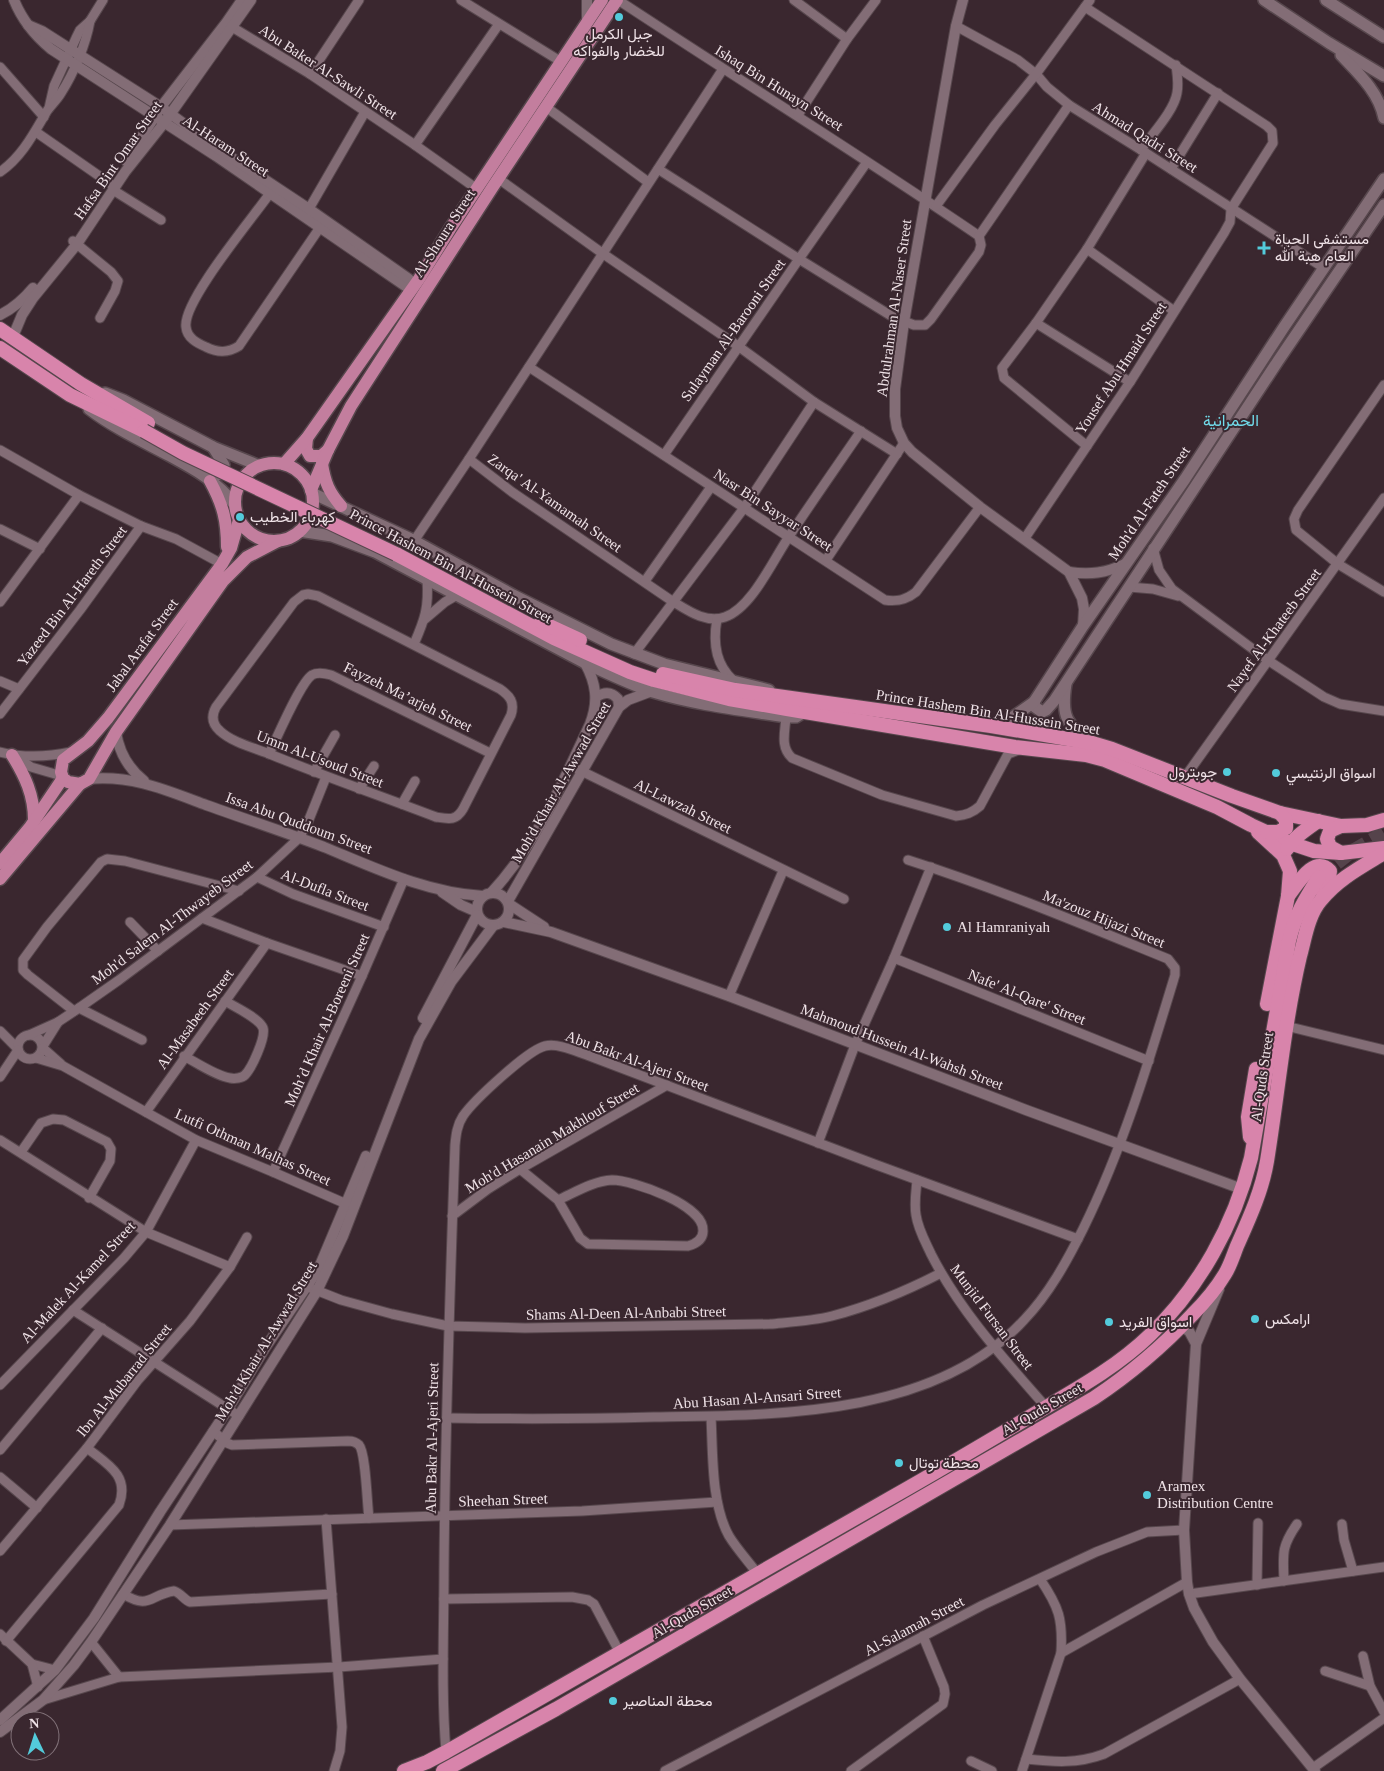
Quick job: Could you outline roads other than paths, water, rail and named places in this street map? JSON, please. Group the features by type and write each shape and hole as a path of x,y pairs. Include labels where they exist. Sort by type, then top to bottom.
{"highway":[{"name":"Prince Hashem Bin Al-Hussein Street","path":"0,329 12,339 183,453 398,549 525,614 639,666 664,674 735,690 991,726 1092,743 1280,813 1341,826 1367,825 1384,820"},
{"name":"Prince Hashem Bin Al-Hussein Street","path":"0,348 70,395 146,427"},
{"name":"Prince Hashem Bin Al-Hussein Street","path":"398,549 554,638 630,672 688,690 804,712 1000,744 1086,755 1105,760 1217,807 1267,832 1286,849 1341,853 1384,848"},
{"path":"1267,832 1278,832 1286,828 1286,820 1280,813"},
{"path":"1286,849 1318,821"},
{"path":"1251,825 1286,849 1290,871 1288,896 1281,924 1248,1117 1248,1130 1253,1147"},
{"path":"1341,826 1330,831 1327,839 1330,847 1341,853"},
{"name":"Al-Quds Street","path":"443,1771 609,1678 1094,1398 1138,1367 1181,1327 1205,1302 1225,1274 1259,1192 1266,1163 1294,979 1311,918 1320,901 1338,883 1354,870 1384,853"},
{"path":"1288,896 1312,868 1323,866 1330,871 1330,875 1320,901"},
{"name":"Al-Quds Street","path":"404,1771 446,1752 757,1573 934,1474 1108,1368 1149,1336 1193,1287 1203,1272 1228,1226 1242,1189 1251,1158 1290,934 1302,903 1319,876"}],"main road":[{"name":"Al-Shoura Street","path":"284,464 307,438 413,287 560,61 602,0"},
{"name":"Al-Shoura Street","path":"311,492 328,450 351,406 617,0"},
{"path":"1264,0 1329,43 1384,76"},
{"path":"1326,0 1384,37"},
{"path":"1329,43 1364,79 1377,100 1384,118"},
{"name":"Moh'd Al-Fateh Street","path":"991,726 1010,719 1034,702 1083,626 1185,479 1384,179"},
{"name":"Moh'd Al-Fateh Street","path":"1034,702 1034,707 1037,710 1042,712 1046,710 1066,682 1153,548 1384,205"},
{"name":"Prince Hashem Bin Al-Hussein Street","path":"81,384 122,400 213,447 260,466"},
{"name":"Prince Hashem Bin Al-Hussein Street","path":"70,395 105,421 205,477 226,493 234,504"},
{"path":"307,438 306,449 310,456 321,456 328,450"},
{"path":"213,447 223,461 224,469 221,473 205,477 224,510 227,555 241,550 246,557"},
{"path":"272,463 284,464 301,474 311,492 313,504 311,514 299,531 289,538 278,541 262,539 248,532 239,520 234,504 237,488 246,474 260,466 272,463"},
{"path":"322,463 325,481 330,492 341,506"},
{"name":"Prince Hashem Bin Al-Hussein Street","path":"311,492 414,541 531,604 634,654 697,673 770,690 784,697"},
{"path":"332,536 326,523 331,514 339,512 355,513"},
{"name":"Jabal Arafat Street","path":"0,863 34,820 63,777 61,768 63,760 102,727 227,555 239,520"},
{"name":"Prince Hashem Bin Al-Hussein Street","path":"299,531 332,536 375,552 585,663 652,692 688,701 786,717 796,717 804,712"},
{"name":"Jabal Arafat Street","path":"0,878 84,781 116,732 223,580 246,557 278,541"},
{"path":"1066,682 1064,695 1065,712 1068,720 1073,729 1092,743"},
{"path":"9,755 29,788 34,820"},
{"path":"63,777 72,784 84,781"}],"street":[{"name":"Al-Haram Street","path":"14,0 27,25 39,39 161,107 218,153"},
{"path":"0,172 16,158 36,132 49,108 54,86 88,33 90,21 103,0"},
{"name":"Hafsa Bint Omar Street","path":"113,187 164,123 229,25 242,0"},
{"name":"Hafsa Bint Omar Street","path":"12,339 22,315 113,187 154,116 251,0"},
{"path":"310,74 359,0"},
{"path":"461,0 560,61"},
{"path":"587,22 588,0"},
{"name":"Ishaq Bin Hunayn Street","path":"617,0 798,115 979,236"},
{"path":"794,0 848,39"},
{"path":"798,115 876,0"},
{"name":"Abdulrahman Al-Naser Street","path":"963,0 956,26 904,322 894,402 897,428 904,443 912,452 980,507 1025,538 1069,572 1082,598 1084,609 1083,626"},
{"path":"936,206 1088,3 1218,93 1171,169"},
{"path":"416,145 499,24"},
{"name":"Abu Baker Al-Sawli Street","path":"229,25 310,74 416,145 477,189"},
{"name":"Ahmad Qadri Street","path":"956,26 1018,60 1069,105 1144,151 1324,268"},
{"name":"Al-Haram Street","path":"72,57 164,123 218,153 307,212 413,287"},
{"path":"1087,446 1004,378 1001,373 1002,368 1036,323 1087,249 1144,151 1174,104 1178,84 1176,65"},
{"path":"0,67 44,117"},
{"name":"Zarqa' Al-Yamamah Street","path":"717,618 699,616 672,601 512,492 469,459 723,69"},
{"name":"Yousef Abu Hmaid Street","path":"1025,538 1130,382 1224,233 1230,222 1231,209 1273,143 1272,131 1267,126 1218,93"},
{"path":"867,162 799,259 893,317 920,326 926,325 979,252 981,245 979,236 1069,105"},
{"path":"546,107 648,182"},
{"path":"307,212 365,112"},
{"path":"36,132 161,220"},
{"name":"Sulayman Al-Barooni Street","path":"658,169 799,259 664,455"},
{"path":"499,179 602,253 738,346 814,402 897,454"},
{"path":"273,190 244,226 192,304 185,323 193,340 218,352 239,346 322,224"},
{"path":"75,243 111,272 118,281 115,291 100,318"},
{"name":"Hafsa Bint Omar Street","path":"0,314 20,303 75,243"},
{"path":"1087,249 1174,311"},
{"path":"1036,323 1130,382"},
{"name":"Nasr Bin Sayyar Street","path":"529,368 885,600 901,600 910,597 916,592 980,507"},
{"path":"1384,385 1298,510 1294,519 1296,530 1338,564 1384,592"},
{"path":"634,654 672,601 744,508 814,402"},
{"path":"733,680 724,672 716,653 715,630 717,618 729,616 757,588 788,536 861,431"},
{"path":"826,560 904,443"},
{"name":"Yazeed Bin Al-Hareth Street","path":"0,450 80,495 141,526 86,603 0,714"},
{"path":"414,541 469,459"},
{"path":"645,582 711,487"},
{"path":"0,602 80,495"},
{"name":"Nayef Al-Khateeb Street","path":"1185,777 1384,498"},
{"path":"141,526 227,555"},
{"path":"0,529 40,549"},
{"path":"1153,548 1155,559 1162,575 1172,590 1269,661 1324,697 1340,704 1384,711"},
{"path":"1069,572 1098,574 1125,564"},
{"path":"414,644 425,619 428,598 427,580"},
{"path":"1129,587 1153,589 1180,597"},
{"name":"Umm Al-Usoud Street","path":"308,594 318,596 414,644 500,689 510,697 513,704 511,716 490,753 463,809 456,818 436,817 326,777 241,743 220,732 213,721 212,714 224,696 297,598 308,594"},
{"path":"425,619 456,595"},
{"name":"Moh'd Khair Al-Awwad Street","path":"487,895 503,880 531,839 571,766 594,714 596,697 593,678 585,663"},
{"name":"Fayzeh Ma’arjeh Street","path":"269,754 302,686 312,675 324,673 490,753"},
{"path":"0,681 19,689"},
{"name":"Moh'd Khair Al-Awwad Street","path":"508,903 619,707 628,700 652,692"},
{"path":"596,697 602,693 612,693 618,698 619,707"},
{"path":"786,717 784,743 787,754 792,758 882,796 956,816 974,812 980,806 1008,754 1028,748"},
{"name":"Issa Abu Quddoum Street","path":"116,732 124,759 135,773 149,784"},
{"path":"314,772 335,735"},
{"path":"1000,744 1006,750 1006,759"},
{"path":"9,755 45,756 74,752"},
{"path":"9,755 31,767 63,777"},
{"path":"359,789 374,766"},
{"name":"Al-Lawzah Street","path":"571,766 844,899"},
{"name":"Moh'd Salem Al-Thwayeb Street","path":"26,1036 58,1022 76,1010 257,877 299,838 308,822 326,777"},
{"name":"Issa Abu Quddoum Street","path":"84,781 120,778 149,784 299,838 404,879 439,890 487,895"},
{"path":"402,804 415,781"},
{"path":"142,1040 76,1010 28,976 23,970 23,960 47,927 101,862 108,859 126,861 239,891"},
{"name":"Ma'zouz Hijazi Street","path":"908,860 1102,932 1168,959 1174,968 1175,975 1149,1061 1120,1145"},
{"path":"818,1143 855,1045 894,958 931,867"},
{"path":"729,996 784,871"},
{"name":"Al-Dufla Street","path":"257,877 302,898 384,927"},
{"name":"Moh’d Khair Al-Boreeni Street","path":"274,1172 404,879"},
{"name":"Issa Abu Quddoum Street","path":"439,890 477,914"},
{"path":"487,895 500,895 508,903 509,914 504,922 493,926 486,924 477,914 476,906 487,895"},
{"name":"Mahmoud Hussein Al-Wahsh Street","path":"508,903 551,932"},
{"name":"Moh'd Khair Al-Awwad Street","path":"0,1732 43,1700 74,1665 170,1525 239,1416 343,1236 350,1206 407,1051 477,914"},
{"path":"202,918 362,976"},
{"path":"130,922 158,951"},
{"name":"Mahmoud Hussein Al-Wahsh Street","path":"504,922 551,932 729,996 1120,1145 1242,1189"},
{"name":"Moh'd Khair Al-Awwad Street","path":"350,1206 419,1039 451,982 493,926"},
{"name":"Al-Masabeeh Street","path":"146,1112 184,1056 267,943"},
{"name":"Nafe' Al-Qare' Street","path":"894,958 1149,1061"},
{"path":"184,1056 230,1078 239,1078 245,1075 264,1036 264,1029 256,1019 225,1001"},
{"name":"Moh'd Salem Al-Thwayeb Street","path":"43,1047 58,1022"},
{"path":"1286,1026 1384,1050"},
{"path":"0,1030 26,1036 36,1036 43,1047 41,1054 36,1058 26,1059 2,1074"},
{"path":"0,1030 18,1049 21,1056 26,1059"},
{"path":"2,1074 26,1036"},
{"name":"Abu Bakr Al-Ajeri Street","path":"446,1752 443,1659 444,1516 448,1326 457,1129 462,1118 473,1103 534,1051 551,1045 587,1055 1078,1239"},
{"name":"Lutfi Othman Malhas Street","path":"43,1047 63,1066"},
{"name":"Lutfi Othman Malhas Street","path":"36,1058 63,1066 196,1140 350,1206"},
{"name":"Moh'd Hasanain Makhlouf Street","path":"452,1216 488,1189 520,1169 666,1085"},
{"path":"21,1152 40,1123 53,1119 64,1120 107,1142 111,1149 110,1161 90,1198"},
{"path":"0,1140 146,1232 230,1267"},
{"name":"Al-Malek Al-Kamel Street","path":"0,1385 124,1258 146,1232 196,1140"},
{"name":"Abu Hasan Al-Ansari Street","path":"447,1418 574,1419 711,1416 813,1410 850,1405 908,1390 939,1379 994,1347 1024,1321 1036,1306 1051,1285 1078,1239 1120,1145"},
{"path":"520,1169 558,1200 580,1238 588,1244 688,1246 696,1243 704,1231 699,1219 688,1208 667,1196 623,1182 604,1181 558,1200"},
{"name":"Munjid Fursan Street","path":"917,1180 914,1202 916,1216 921,1234 941,1274 965,1310 994,1347 1046,1407"},
{"name":"Ibn Al-Mubarrad Street","path":"0,1552 87,1448 138,1380 190,1321 230,1267 247,1237"},
{"name":"Shams Al-Deen Al-Anbabi Street","path":"312,1289 341,1300 392,1314 448,1326 525,1328 690,1326 801,1322 831,1316 884,1299 941,1274"},
{"path":"1225,1274 1196,1344 1184,1530 1189,1594 1196,1613 1213,1642 1240,1679 1314,1769 1384,1718"},
{"name":"Moh'd Khair Al-Awwad Street","path":"0,1720 55,1670 94,1618 139,1544 228,1409 265,1348 312,1289"},
{"path":"72,1310 239,1416"},
{"path":"1181,1327 1189,1331 1196,1344"},
{"path":"0,1450 102,1328"},
{"path":"711,1416 717,1502 721,1517 729,1536 757,1573"},
{"path":"213,1431 227,1443 238,1445 348,1440 354,1442 359,1446 363,1458 369,1518"},
{"path":"55,1670 32,1664 3,1637 119,1505 122,1496 120,1477 114,1469 87,1448"},
{"path":"0,1477 37,1508"},
{"name":"Sheehan Street","path":"170,1525 444,1516 717,1502"},
{"path":"326,1519 339,1667 342,1727 340,1751 334,1771"},
{"path":"1257,1585 1258,1523"},
{"path":"1284,1581 1283,1552 1286,1539 1297,1524"},
{"path":"1342,1524 1344,1540 1353,1571"},
{"name":"Al-Salamah Street","path":"665,1771 983,1605 1096,1552 1147,1532 1184,1530"},
{"path":"1189,1594 1384,1567"},
{"path":"1022,1771 1061,1654 1062,1633 1060,1617 1051,1596 1040,1579"},
{"path":"1061,1654 1187,1582"},
{"path":"123,1594 142,1602 174,1591 190,1602 332,1594"},
{"path":"444,1599 572,1597 588,1600 594,1604 620,1653"},
{"path":"851,1771 942,1704 945,1694 944,1687 923,1636"},
{"path":"91,1642 120,1677"},
{"path":"1363,1656 1370,1686 1384,1712"},
{"path":"43,1700 120,1677 339,1667 443,1659"},
{"path":"32,1664 38,1687"},
{"path":"1325,1671 1370,1686"},
{"path":"1026,1759 1073,1762 1087,1760 1104,1754 1240,1679"},
{"path":"971,1761 992,1771"}],"tunnel":[{"path":"1320,876 1351,852 1384,833"}],"place":[{"name":"جبل الكرمل للخضار والفواكه","path":"619,17"},
{"name":"مستشفى الحياة العام هبة الله","path":"1264,248"},
{"name":"كهرباء الخطيب","path":"240,517"},
{"name":"جوبترول","path":"1227,772"},
{"name":"اسواق الرنتيسي","path":"1276,773"},
{"name":"Al Hamraniyah","path":"947,927"},
{"name":"ارامكس","path":"1255,1319"},
{"name":"اسواق الفريد","path":"1109,1322"},
{"name":"محطة توتال","path":"899,1463"},
{"name":"Aramex Distribution Centre","path":"1147,1495"},
{"name":"محطة المناصير","path":"613,1701"}],"district":[{"name":"الحمرانية","path":"1231,420"}]}
